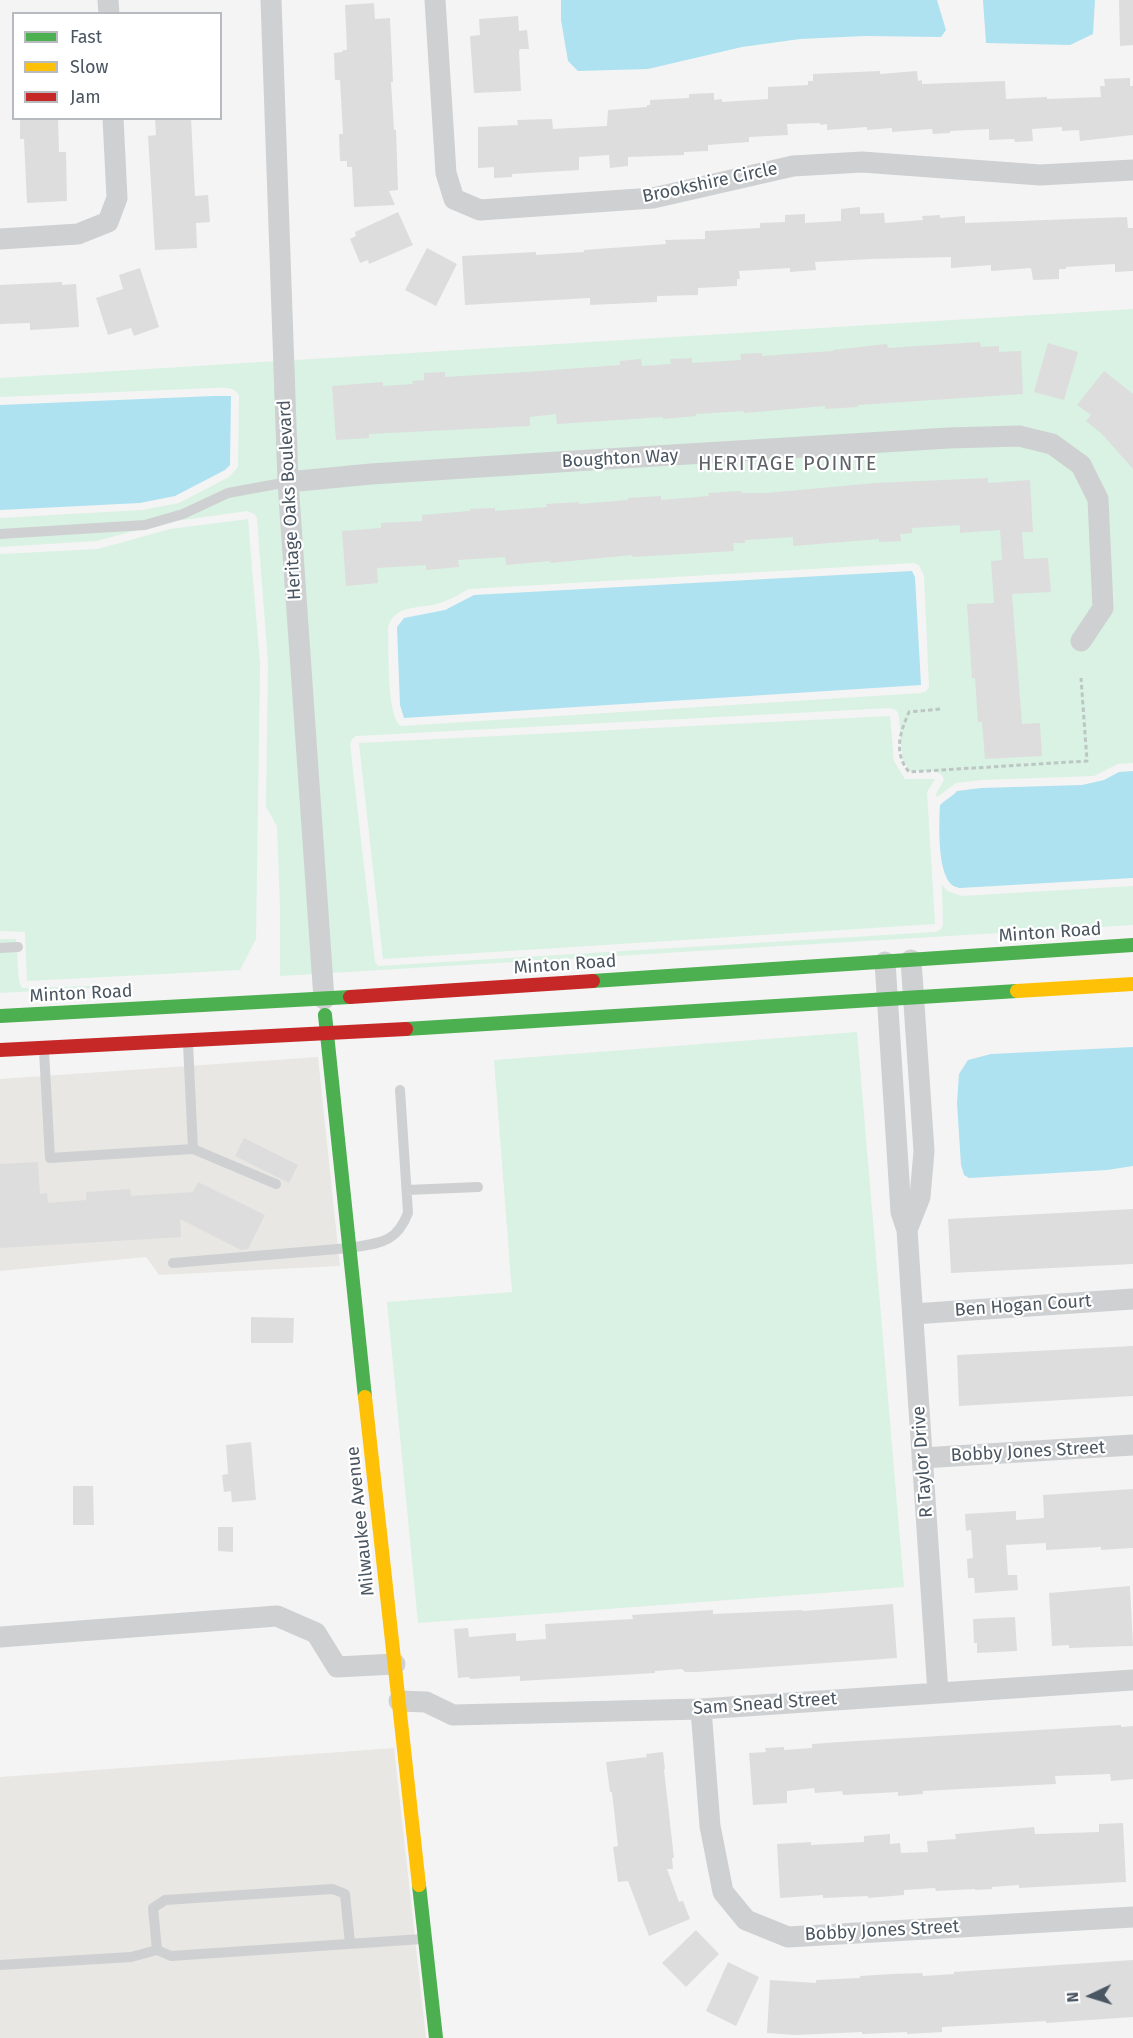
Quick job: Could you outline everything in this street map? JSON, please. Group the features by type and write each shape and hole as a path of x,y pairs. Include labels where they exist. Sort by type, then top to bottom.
{"main road":[{"name":"Minton Road","path":"0,1016 324,999 1133,945"},
{"path":"0,1050 327,1034 1133,984"},
{"name":"Milwaukee Avenue","path":"324,999 349,1248 436,2038"}],"street":[{"name":"Heritage Oaks Boulevard","path":"271,0 288,482 324,999"},
{"name":"Brookshire Circle","path":"435,0 446,173 454,199 480,210 653,198 793,166 861,162 1040,175 1133,170"},
{"path":"0,239 78,234 108,222 117,198 113,120"},
{"name":"Boughton Way","path":"288,482 370,474 949,438 1019,436 1052,444 1081,465 1098,499 1103,608 1081,641"},
{"name":"R Taylor Drive","path":"907,1230 920,1197 923,1163 911,960"},
{"name":"R Taylor Drive","path":"885,962 901,1212 907,1230 938,1693"},
{"path":"893,1092 920,1091"},
{"path":"898,1163 923,1163"},
{"name":"Ben Hogan Court","path":"913,1314 1133,1299"},
{"name":"Bobby Jones Street","path":"922,1458 1133,1445"},
{"path":"0,1637 277,1616 316,1633 337,1667 395,1664"},
{"name":"Sam Snead Street","path":"399,1701 426,1702 453,1714 701,1709 1133,1680"},
{"name":"Bobby Jones Street","path":"701,1709 710,1826 723,1892 746,1920 788,1936 1133,1917"}],"lane":[{"path":"0,534 145,525 183,514 228,493 288,482"},
{"path":"0,948 18,947"},
{"path":"188,1041 193,1149"},
{"path":"44,1048 50,1158 193,1149 276,1184"},
{"path":"173,1263 349,1248 396,1235 403,1227 408,1213 400,1090"},
{"path":"407,1190 478,1187"},
{"path":"157,1950 153,1908 165,1900 333,1889 345,1894 350,1944"},
{"path":"0,1965 131,1957 157,1950 171,1956 425,1939"}],"path":[{"path":"940,709 909,712 900,736 898,751 902,763 909,772 1087,761 1081,678"}],"shaded area":[{"path":"318,1057 340,1266 159,1275 146,1257 0,1271 0,1079"},
{"path":"394,1748 426,2038 0,2038 0,1777"}],"green space":[{"path":"1133,309 1133,763 1118,764 1094,776 956,783 937,797 936,794 944,780 942,775 935,771 910,771 902,758 899,716 897,711 890,708 356,736 350,744 375,962 378,966 935,932 943,926 942,885 947,891 961,896 1133,886 1133,925 280,976 277,826 266,807 268,663 257,518 247,511 169,522 96,541 0,547 0,518 142,510 179,503 229,477 238,467 239,396 232,389 220,388 0,397 0,378","holes":["914,563 919,565 924,576 929,687 921,693 401,726 396,720 389,680 388,627 392,619 404,610 443,602 469,589"]},
{"path":"248,519 260,664 256,939 240,970 27,981 25,932 0,931 0,554 98,549 170,529"},
{"path":"890,716 894,761 905,779 935,779 927,792 935,924 383,959 359,743"},
{"path":"0,939 16,939 19,982 22,988 91,986 93,988 0,993"},
{"path":"857,1032 904,1587 418,1623 387,1302 512,1292 494,1060"}],"water":[{"path":"561,0 937,0 946,30 941,37 865,36 800,39 742,47 648,69 578,71 568,61 561,20"},
{"path":"983,0 1095,0 1093,34 1070,45 986,43"},
{"path":"231,396 230,465 225,470 175,496 140,503 0,510 0,405"},
{"path":"912,571 915,577 921,685 404,718 400,705 397,627 404,618 445,610 474,595"},
{"path":"1133,771 1133,878 960,888 952,885 947,879 941,859 940,805 957,791 981,788 1082,785 1104,780 1119,772"},
{"path":"1133,1047 1133,1166 1107,1170 969,1178 964,1175 961,1165 957,1103 959,1074 968,1060 991,1054"}],"building":[{"path":"1119,0 1133,0 1133,45 1120,46"},
{"path":"374,3 375,19 390,18 393,82 391,82 394,130 396,130 398,190 389,191 395,205 354,207 352,167 347,167 347,161 340,161 339,134 343,134 340,80 335,80 334,53 347,50 345,5"},
{"path":"518,16 519,31 527,30 529,49 519,51 521,91 474,93 470,36 480,35 479,19"},
{"path":"880,71 880,74 917,71 918,81 922,80 922,84 1005,81 1006,99 1101,97 1100,86 1105,86 1104,79 1130,78 1130,86 1133,86 1133,135 1080,141 1079,130 1062,131 1062,127 1032,129 1033,141 1015,142 1014,139 989,140 989,129 933,134 932,129 892,132 892,128 867,130 867,127 827,130 827,124 787,124 788,135 749,137 749,142 708,145 708,151 684,152 684,155 628,157 628,166 610,168 609,155 579,157 579,170 512,174 512,177 494,178 494,167 478,168 478,127 518,125 517,120 552,119 553,129 607,126 608,110 647,107 650,105 650,100 689,98 689,94 714,93 714,100 722,99 722,102 768,99 768,87 808,85 808,81 813,81 813,74"},
{"path":"20,120 58,120 59,152 66,152 67,201 27,203 24,139 20,139"},
{"path":"155,120 191,120 195,196 208,195 210,222 196,223 197,248 155,250 148,136 156,135"},
{"path":"860,207 860,214 884,213 885,223 923,220 922,216 940,215 940,218 965,216 965,223 1127,217 1128,228 1133,228 1133,271 1115,272 1115,264 1066,267 1066,269 1059,269 1059,279 1033,280 1031,268 991,271 991,265 951,268 951,257 871,259 815,262 816,270 790,272 790,268 739,271 740,279 737,279 737,286 698,288 698,295 657,296 657,302 590,305 590,298 465,305 462,256 536,252 536,255 666,244 665,240 705,239 705,231 760,228 760,223 785,222 785,215 805,214 805,223 841,221 841,209"},
{"path":"398,212 413,245 369,264 368,260 360,263 350,239 356,236 355,232"},
{"path":"427,248 457,264 436,306 405,290"},
{"path":"140,268 159,327 134,336 131,328 108,335 96,298 123,289 119,275"},
{"path":"62,282 62,285 76,284 79,327 30,330 30,323 0,324 0,285"},
{"path":"980,342 981,347 999,346 999,352 1021,351 1023,394 858,405 858,407 825,409 825,406 744,413 744,411 696,414 696,416 663,419 663,417 557,424 556,414 530,417 530,426 369,434 369,438 336,440 332,386 383,382 383,386 413,384 412,381 424,380 424,373 445,372 445,377 620,365 620,361 641,359 642,366 671,364 670,359 692,358 692,363 741,360 740,354 762,353 762,356 833,351 887,344 888,348"},
{"path":"1048,343 1078,352 1064,400 1034,392"},
{"path":"1104,371 1133,394 1133,469 1102,434 1086,421 1091,415 1077,405"},
{"path":"988,478 988,483 1030,480 1033,532 1022,532 1024,559 1048,558 1051,592 1012,594 1022,724 1040,723 1042,756 985,759 982,722 978,722 975,678 972,678 967,604 994,603 991,561 1002,560 1000,530 960,533 960,525 912,528 912,533 900,534 901,541 879,542 879,539 793,546 793,537 745,540 745,543 733,543 734,551 632,557 632,555 550,563 550,561 506,565 505,557 458,560 459,567 426,570 426,565 377,568 378,583 346,586 342,531 381,528 381,523 422,521 422,515 470,511 470,509 495,508 495,511 547,507 546,504 579,502 579,504 628,500 628,498 661,496 661,500 709,496 708,493 741,491 742,493 766,493 876,483"},
{"path":"244,1138 298,1165 289,1183 235,1156"},
{"path":"38,1162 40,1194 47,1193 48,1203 86,1200 86,1192 130,1189 131,1196 193,1192 198,1182 265,1215 248,1249 241,1250 180,1219 181,1237 0,1248 0,1164"},
{"path":"1133,1209 1133,1264 951,1273 948,1219"},
{"path":"251,1317 294,1318 293,1343 251,1343"},
{"path":"1133,1346 1133,1396 959,1406 957,1355"},
{"path":"251,1442 256,1500 232,1502 231,1491 224,1492 222,1475 228,1474 226,1445"},
{"path":"73,1486 93,1486 94,1525 73,1525"},
{"path":"1133,1489 1133,1548 1046,1550 1046,1543 1006,1545 1008,1575 1017,1575 1018,1590 975,1593 974,1578 968,1578 967,1559 973,1558 971,1530 966,1531 965,1514 1016,1511 1016,1520 1044,1518 1043,1495"},
{"path":"218,1527 233,1527 233,1552 218,1551"},
{"path":"1130,1586 1133,1646 1069,1648 1069,1645 1052,1646 1049,1593"},
{"path":"893,1604 897,1658 697,1672 685,1672 682,1669 655,1671 655,1673 520,1681 520,1676 458,1678 454,1629 468,1628 469,1637 516,1633 516,1641 546,1639 545,1624 633,1619 632,1615 713,1610 713,1614 803,1611"},
{"path":"1015,1617 1017,1651 977,1653 977,1643 974,1643 973,1619"},
{"path":"1121,1725 1121,1727 1133,1726 1133,1779 1111,1781 1110,1774 1055,1776 1056,1784 923,1791 923,1794 898,1796 898,1792 843,1795 842,1791 815,1793 814,1788 787,1791 787,1803 753,1805 749,1753 766,1752 765,1748 784,1747 784,1750 812,1748 812,1744"},
{"path":"663,1752 674,1858 672,1858 673,1869 667,1869 679,1902 683,1901 690,1919 649,1936 628,1881 618,1882 613,1847 618,1846 606,1762 647,1757 646,1754"},
{"path":"1123,1823 1126,1882 1019,1888 1019,1885 975,1890 936,1891 935,1888 904,1890 904,1895 868,1898 868,1896 823,1898 823,1895 780,1898 777,1844 864,1842 864,1836 890,1834 890,1844 900,1843 901,1853 928,1852 927,1841 956,1839 955,1834 1034,1827 1035,1834 1099,1832 1099,1824"},
{"path":"696,1930 719,1954 686,1987 662,1963"},
{"path":"1133,1960 1133,2017 942,2027 942,2032 907,2034 907,2032 796,2035 767,2033 770,1980 816,1983 816,1980 860,1978 860,1976 922,1973 923,1976"},
{"path":"728,1962 759,1977 736,2026 706,2011"}],"traffic: fast":[{"path":"593,981 1133,945"},
{"path":"406,1029 1017,991"},
{"path":"0,1016 350,997"},
{"path":"325,1015 365,1397"},
{"path":"419,1885 436,2038"}],"traffic: slow":[{"path":"1017,991 1133,984"},
{"path":"365,1397 419,1885"}],"traffic: jam":[{"path":"350,997 593,981"},
{"path":"0,1050 406,1029"}],"district":[{"name":"HERITAGE POINTE","path":"788,464"}]}
